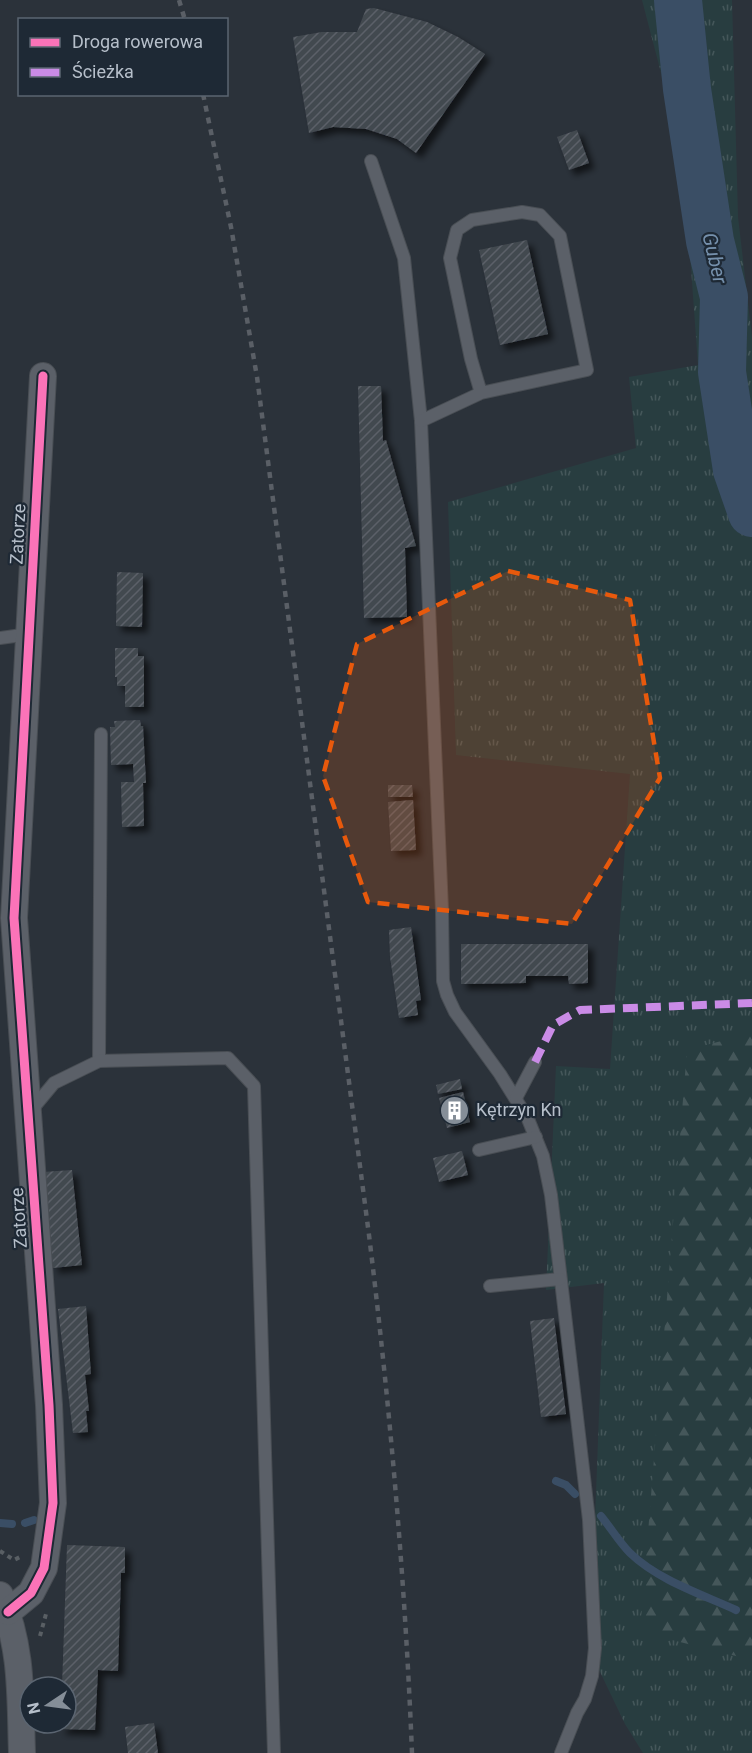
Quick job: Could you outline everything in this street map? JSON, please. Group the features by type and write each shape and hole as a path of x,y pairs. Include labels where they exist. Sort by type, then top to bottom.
{"street":[{"name":"Zatorze","path":"4,1604 31,1593 44,1568 53,1503 49,1405 14,918 43,376"},
{"path":"4,1604 19,1657 22,1753"}],"lane":[{"path":"371,161 404,258 421,421 443,981 455,1012 516,1098 536,1137 543,1156 551,1195 589,1520 595,1648 592,1676 585,1699 561,1753"},
{"path":"421,421 481,393 587,370 560,236 540,215 522,212 472,220 457,230 450,258 471,359 481,393"},
{"path":"0,638 29,634"},
{"path":"99,1061 101,734"},
{"path":"28,1114 54,1083 99,1061 228,1059 254,1086 274,1753"},
{"path":"516,1098 535,1062"},
{"path":"479,1150 536,1137"},
{"path":"490,1286 560,1279"}],"path":[{"path":"39,1641 47,1611"}],"highlighted area":[{"path":"508,571 630,600 660,778 572,924 368,902 323,776 357,644"}],"green space":[{"path":"642,0 732,0 738,217 752,337 752,1753 643,1753 625,1724 590,1651 604,1283 546,1290 556,1066 610,1069 630,774 456,755 448,502 636,448 629,377 698,365 683,157"},
{"path":"752,1033 752,1660 640,1632 687,1050"}],"building":[{"path":"374,8 427,22 458,37 485,54 416,153 397,139 366,129 333,127 309,133 293,37 322,32 357,32 366,9"},
{"path":"577,130 589,163 569,170 557,137"},
{"path":"527,240 548,334 500,345 479,250"},
{"path":"358,386 381,386 383,441 386,440 416,546 405,548 407,617 364,618"},
{"path":"117,572 143,573 142,627 116,626"},
{"path":"115,648 138,648 138,656 144,656 144,707 125,707 125,686 117,686 117,677 115,677"},
{"path":"140,720 143,726 146,783 143,783 144,826 122,827 121,782 134,782 133,764 111,765 110,727 115,727 114,721"},
{"path":"388,785 412,785 413,797 388,797"},
{"path":"413,800 416,850 391,851 388,802"},
{"path":"411,927 421,1000 416,1001 418,1015 399,1018 390,957 389,930"},
{"path":"461,944 588,944 588,983 569,984 568,976 526,976 526,983 461,984"},
{"name":"Kętrzyn Kn","path":"460,1079 462,1089 438,1094 436,1085"},
{"name":"Kętrzyn Kn","path":"463,1092 470,1122 447,1128 439,1098"},
{"name":"Kętrzyn Kn","path":"462,1151 468,1175 439,1182 433,1158"},
{"path":"72,1170 82,1265 53,1268 43,1172"},
{"path":"86,1306 91,1374 85,1375 89,1411 86,1411 88,1432 73,1433 58,1309"},
{"path":"554,1318 566,1414 541,1417 530,1321"},
{"path":"67,1545 125,1547 125,1573 121,1573 118,1671 98,1670 95,1730 78,1730 78,1675 62,1675"},
{"path":"154,1723 158,1753 128,1753 125,1727"}],"waterway":[{"name":"Guber","path":"678,0 687,89 710,241 724,297 722,372 737,470 752,513"},
{"path":"556,1481 566,1485 575,1494"},
{"path":"601,1516 626,1549 641,1563 680,1586 736,1610"},
{"path":"25,1523 34,1520"},
{"path":"0,1523 12,1524"}],"railway":[{"path":"179,0 184,18"},
{"path":"203,96 231,227 257,377 369,1235 396,1493 412,1753"}],"marked path":[{"path":"535,1062 553,1025 580,1010 752,1003"}],"cycle path":[{"path":"8,1612 31,1593 44,1568 53,1503 49,1405 14,918 43,376"}],"place":[{"name":"Kętrzyn Kn","path":"455,1110"}]}
